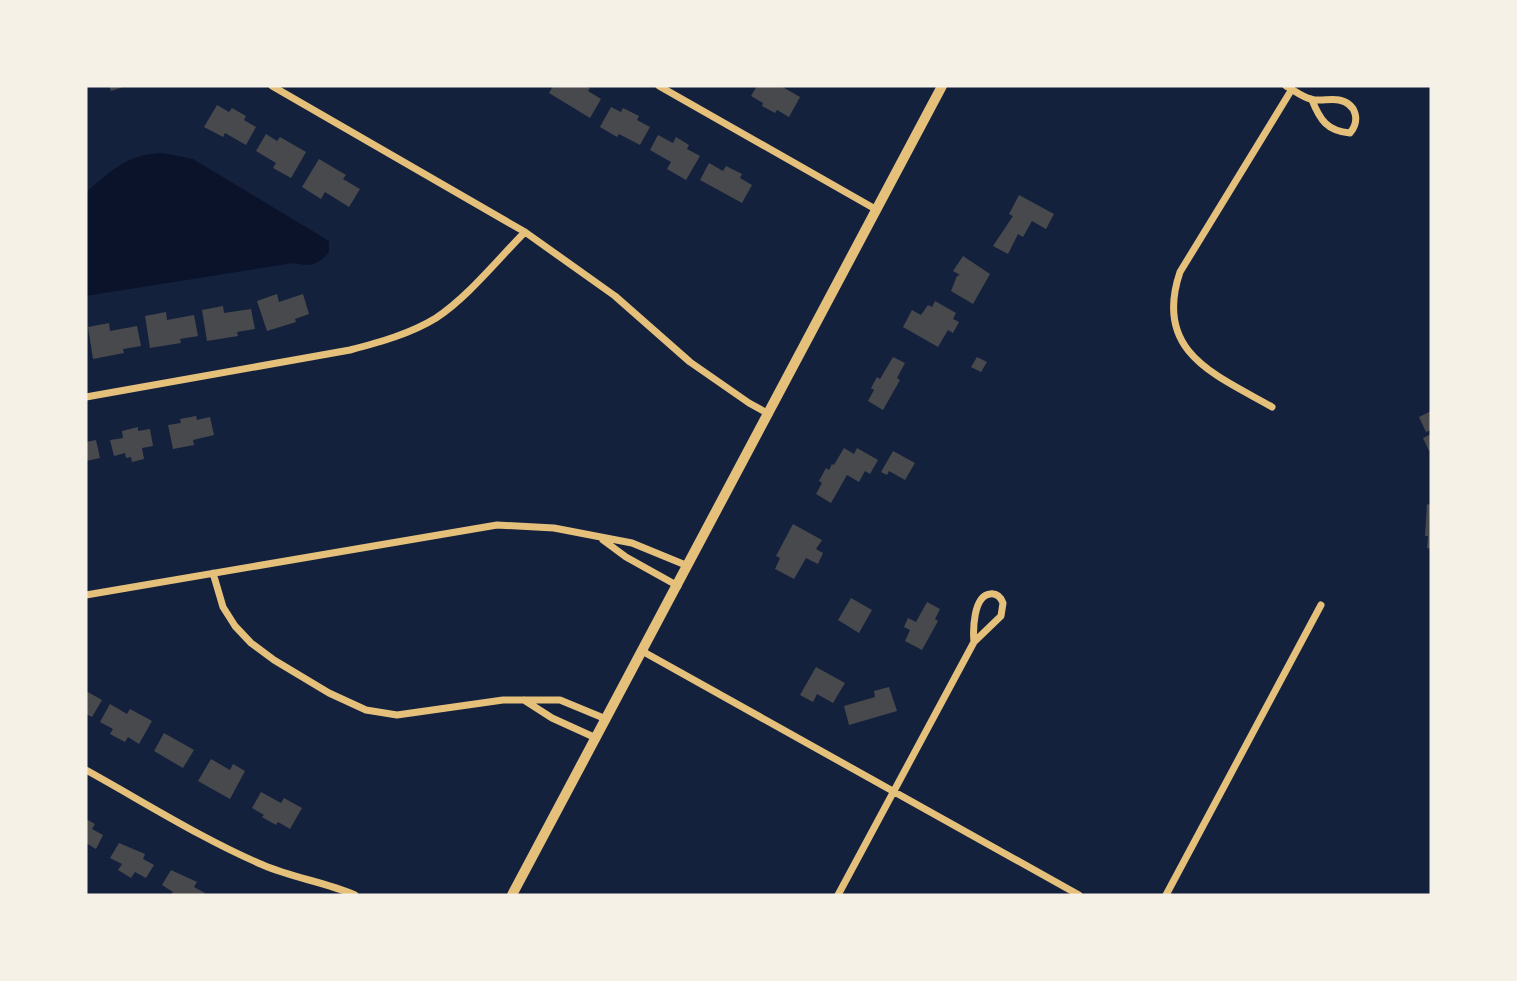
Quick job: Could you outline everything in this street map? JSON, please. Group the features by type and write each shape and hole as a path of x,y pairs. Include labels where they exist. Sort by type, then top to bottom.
{"street":[{"path":"272,86 525,232 615,296 690,362 769,414"},
{"path":"659,86 877,210"},
{"path":"512,895 942,86"},
{"path":"1272,407 1195,361 1177,333 1172,303 1180,272 1289,87 1312,100 1340,100 1351,106 1357,116 1356,126 1350,133 1328,128 1318,116 1312,100"},
{"path":"86,397 350,350 386,341 435,318 452,306 525,232"},
{"path":"86,595 497,525 554,528 632,543 688,566"},
{"path":"603,539 626,557 678,586"},
{"path":"213,573 223,607 235,626 251,643 329,693 366,710 382,714 415,714 503,700 560,700 606,719"},
{"path":"838,895 974,642 1001,617 1003,603 997,595 983,597 979,603 974,642"},
{"path":"1166,895 1321,605"},
{"path":"642,652 1079,895"},
{"path":"524,700 552,718 596,738"},
{"path":"86,770 266,866 355,895"}],"water":[{"path":"163,153 193,159 329,241 329,252 321,260 309,265 293,263 86,296 86,192 112,170 129,160"}],"building":[{"path":"109,86 126,86 111,91"},
{"path":"553,86 585,86 601,99 590,118 549,93"},
{"path":"757,86 781,86 800,97 789,117 762,106 763,103 751,96"},
{"path":"217,105 229,112 232,108 246,116 244,120 256,127 246,145 225,133 223,137 204,127"},
{"path":"611,107 621,112 623,108 639,116 637,120 650,127 640,145 619,134 617,137 600,127"},
{"path":"266,134 277,141 280,137 306,152 291,178 273,168 276,163 256,151"},
{"path":"658,135 673,143 676,137 689,145 687,149 700,156 686,180 667,169 671,162 650,150"},
{"path":"319,159 346,175 343,179 360,189 349,207 325,192 321,199 302,187"},
{"path":"709,163 723,171 726,166 742,174 740,178 752,185 742,203 700,180"},
{"path":"1019,195 1054,214 1046,229 1032,221 1023,237 1018,234 1008,254 993,246 1013,216 1009,214"},
{"path":"963,256 990,274 973,304 951,291 957,276 960,275 953,271"},
{"path":"277,294 279,302 303,294 309,314 295,319 296,322 267,331 257,301"},
{"path":"935,301 956,313 953,319 959,322 953,333 948,330 938,347 903,327 912,310 921,315 928,305 932,307"},
{"path":"223,306 224,313 251,309 255,329 237,332 238,336 207,341 202,310"},
{"path":"166,312 167,320 194,315 198,336 180,339 181,343 150,348 145,316"},
{"path":"109,323 110,331 137,326 141,346 123,349 124,353 93,359 88,327"},
{"path":"893,357 905,363 897,378 900,380 883,410 868,401 877,377 880,379"},
{"path":"977,357 987,362 981,372 971,367"},
{"path":"1431,411 1431,430 1426,432 1419,417"},
{"path":"196,416 197,420 210,417 214,435 193,440 194,445 173,449 168,425"},
{"path":"138,427 138,431 150,429 153,446 142,448 144,459 132,462 131,457 126,458 125,453 114,456 110,440 123,438 122,431"},
{"path":"1431,434 1431,450 1429,451 1423,438"},
{"path":"96,440 100,458 86,461 86,442"},
{"path":"844,448 854,454 857,448 878,460 870,474 865,471 859,482 847,475 831,503 816,494 822,483 819,481 826,468 829,470 832,464 834,465"},
{"path":"893,451 915,463 905,480 889,471 887,475 881,472"},
{"path":"1427,504 1431,505 1431,549 1427,548 1428,536 1425,536"},
{"path":"793,524 822,540 816,549 823,553 818,564 806,558 794,579 775,569 780,558 776,556"},
{"path":"851,598 872,610 859,633 838,620"},
{"path":"927,602 940,609 935,619 938,621 922,650 905,641 910,630 904,627 908,618 916,622"},
{"path":"816,667 845,683 833,703 817,694 813,702 800,695"},
{"path":"889,687 897,711 849,725 844,706 875,697 874,691"},
{"path":"86,691 102,700 92,717 86,714"},
{"path":"110,704 127,714 130,709 152,721 139,744 128,737 125,742 110,734 113,729 100,722"},
{"path":"164,733 194,750 183,768 154,751"},
{"path":"211,759 230,770 233,764 245,771 230,799 198,781"},
{"path":"261,792 281,803 284,798 302,808 290,829 278,822 276,825 252,808"},
{"path":"86,819 95,824 92,829 103,835 96,849 86,843"},
{"path":"119,843 145,854 143,859 154,865 146,878 135,872 131,878 118,870 122,864 110,858"},
{"path":"171,870 197,882 194,887 205,893 204,895 171,895 173,892 162,885"}]}
